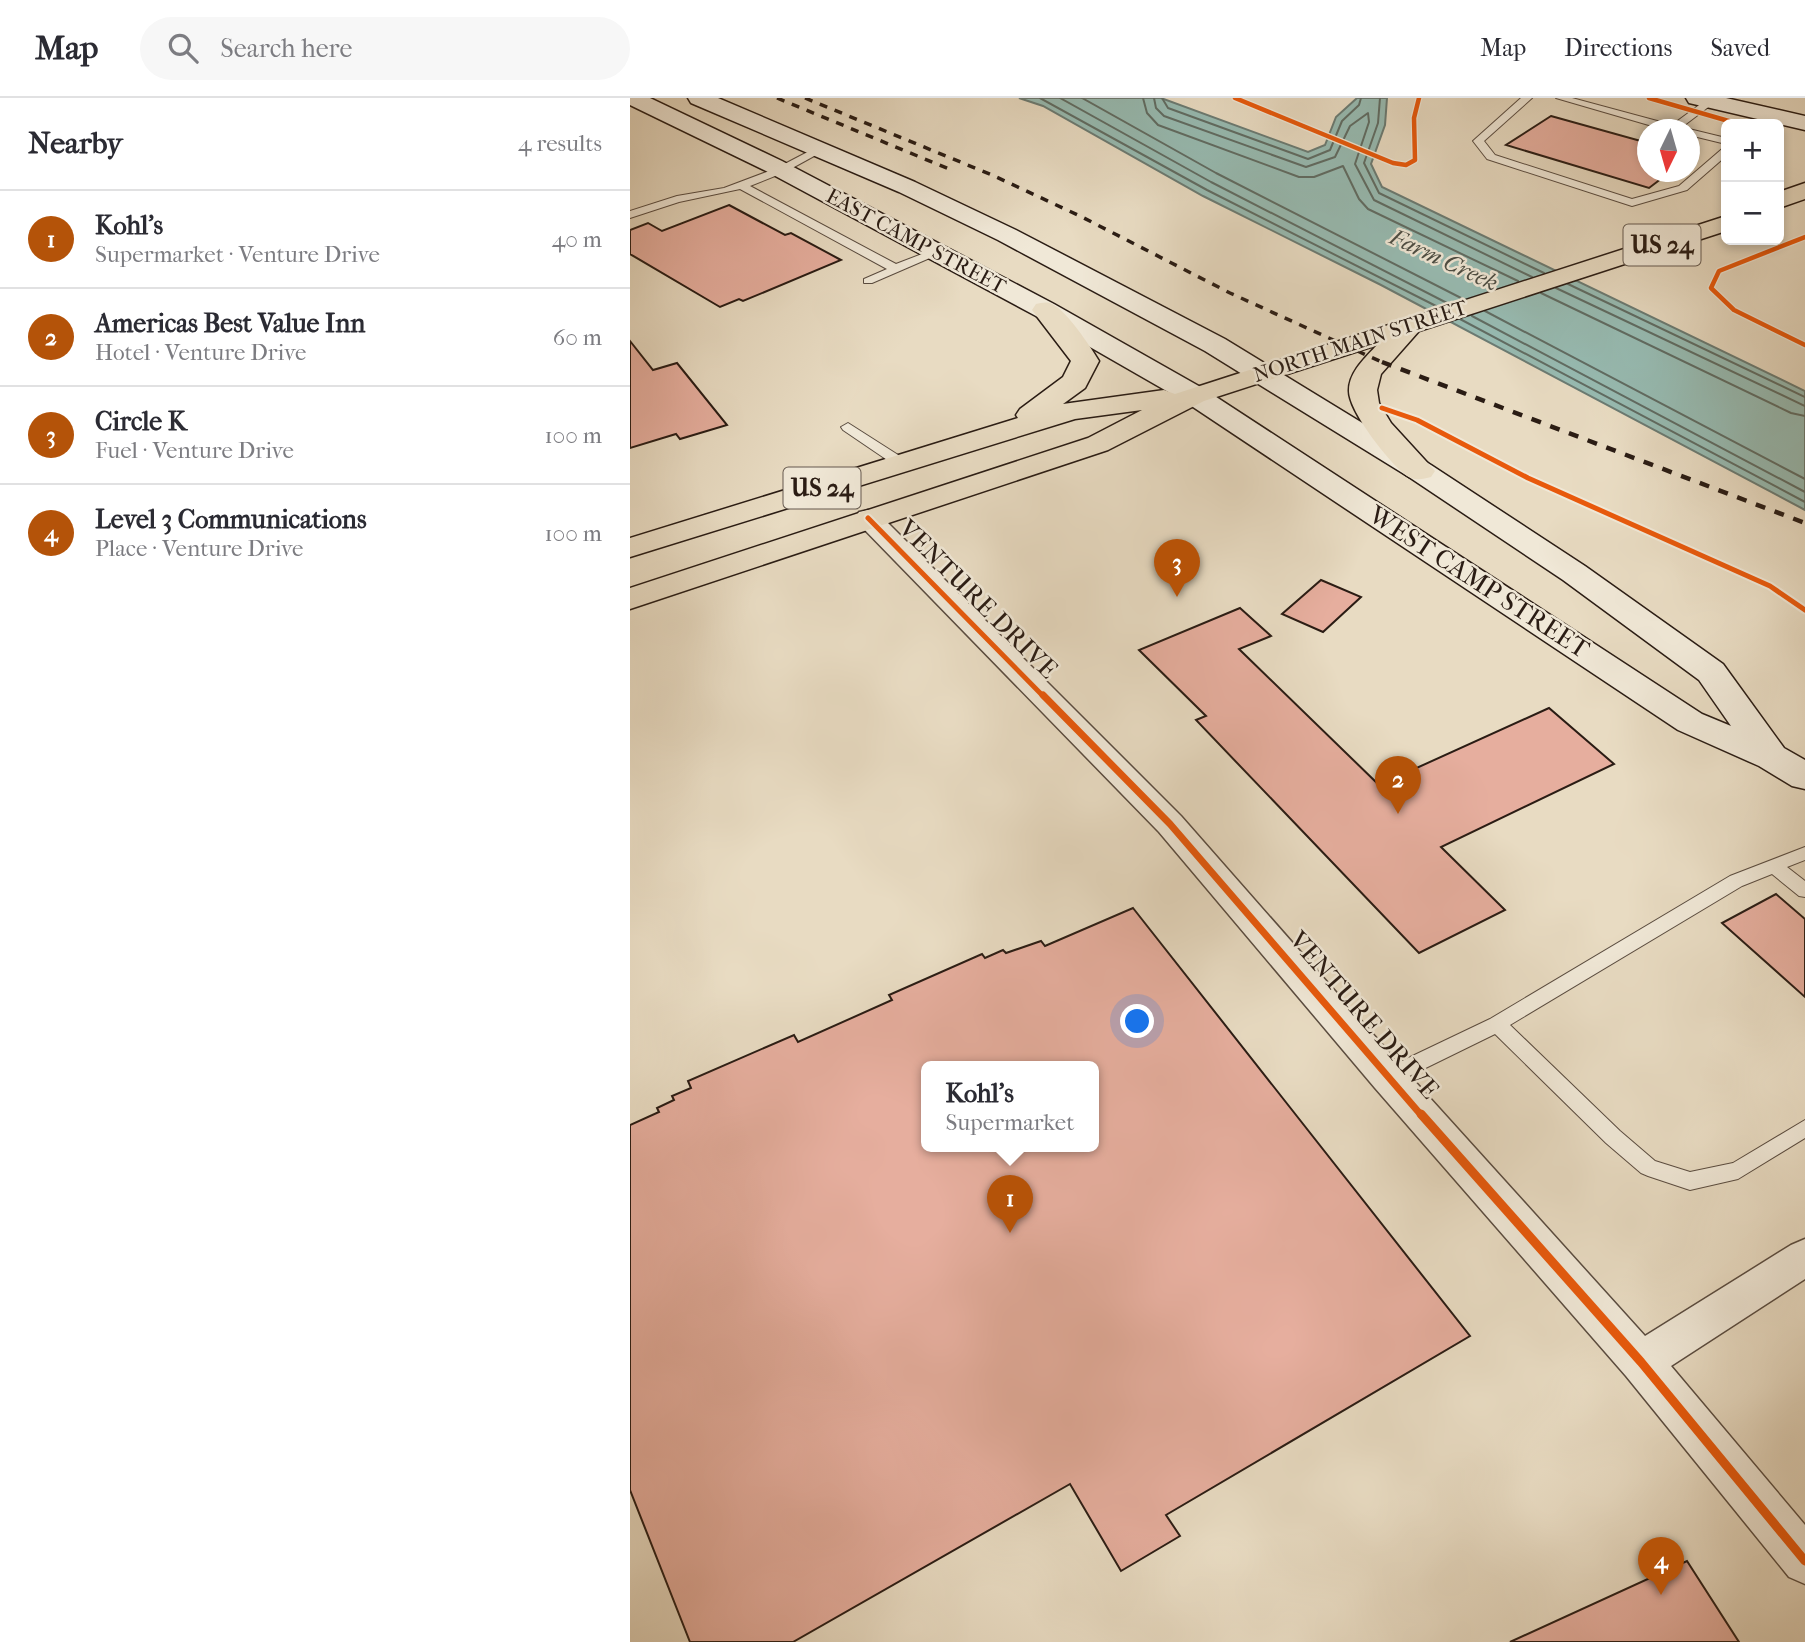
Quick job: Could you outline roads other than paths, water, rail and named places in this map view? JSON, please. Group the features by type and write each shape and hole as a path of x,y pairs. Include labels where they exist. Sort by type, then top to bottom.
{"main road":[{"name":"EAST CAMP STREET","path":"632,98 781,170 1045,310 1194,394"},
{"name":"EAST CAMP STREET","path":"699,98 821,148 1007,235 1215,345 1259,373"},
{"path":"1704,100 1805,123"},
{"path":"1784,199 1805,190"},
{"name":"NORTH MAIN STREET","path":"630,599 1098,444 1194,394 1721,225"},
{"path":"1014,429 1075,382 1085,361 1077,347 1045,310"},
{"path":"1410,325 1364,379 1363,393 1366,408 1376,424 1420,471"},
{"name":"WEST CAMP STREET","path":"1259,373 1420,471 1574,573 1710,672 1772,757"},
{"name":"NORTH MAIN STREET","path":"630,548 1071,411 1194,394"},
{"name":"WEST CAMP STREET","path":"1194,394 1690,722 1772,757 1805,777"}],"street":[{"name":"VENTURE DRIVE","path":"868,518 1170,824 1388,1077 1642,1362 1805,1561"},
{"path":"1642,1362 1805,1257"}],"lane":[{"path":"1527,98 1478,141 1491,157 1632,203 1683,188 1721,155"},
{"path":"1561,98 1640,119"},
{"path":"1686,119 1704,100"},
{"path":"1700,135 1721,140"},
{"path":"630,215 677,199 726,191 781,170 821,148"},
{"path":"740,186 896,269"},
{"path":"868,281 935,252"},
{"path":"848,427 901,463"},
{"path":"1388,1077 1497,1024 1736,881 1805,853"},
{"path":"1774,866 1805,891"},
{"path":"1497,1024 1613,1137 1648,1167 1690,1181 1738,1170 1805,1128"}],"water":[{"name":"Farm Creek","path":"1019,98 1161,98 1308,152 1325,145 1336,117 1357,98 1387,98 1385,125 1371,164 1382,187 1805,391 1805,510 1381,285 1203,196 1043,106"}],"railway":[{"path":"777,98 949,169"},
{"path":"805,98 992,175 1080,216 1230,293 1386,364"},
{"path":"1382,362 1805,523"}],"place":[{"name":"Circle K","path":"1177,597"},
{"name":"Americas Best Value Inn","path":"1398,814"},
{"name":"Kohl's","path":"1010,1233"},
{"name":"Level 3 Communications","path":"1661,1595"}]}
